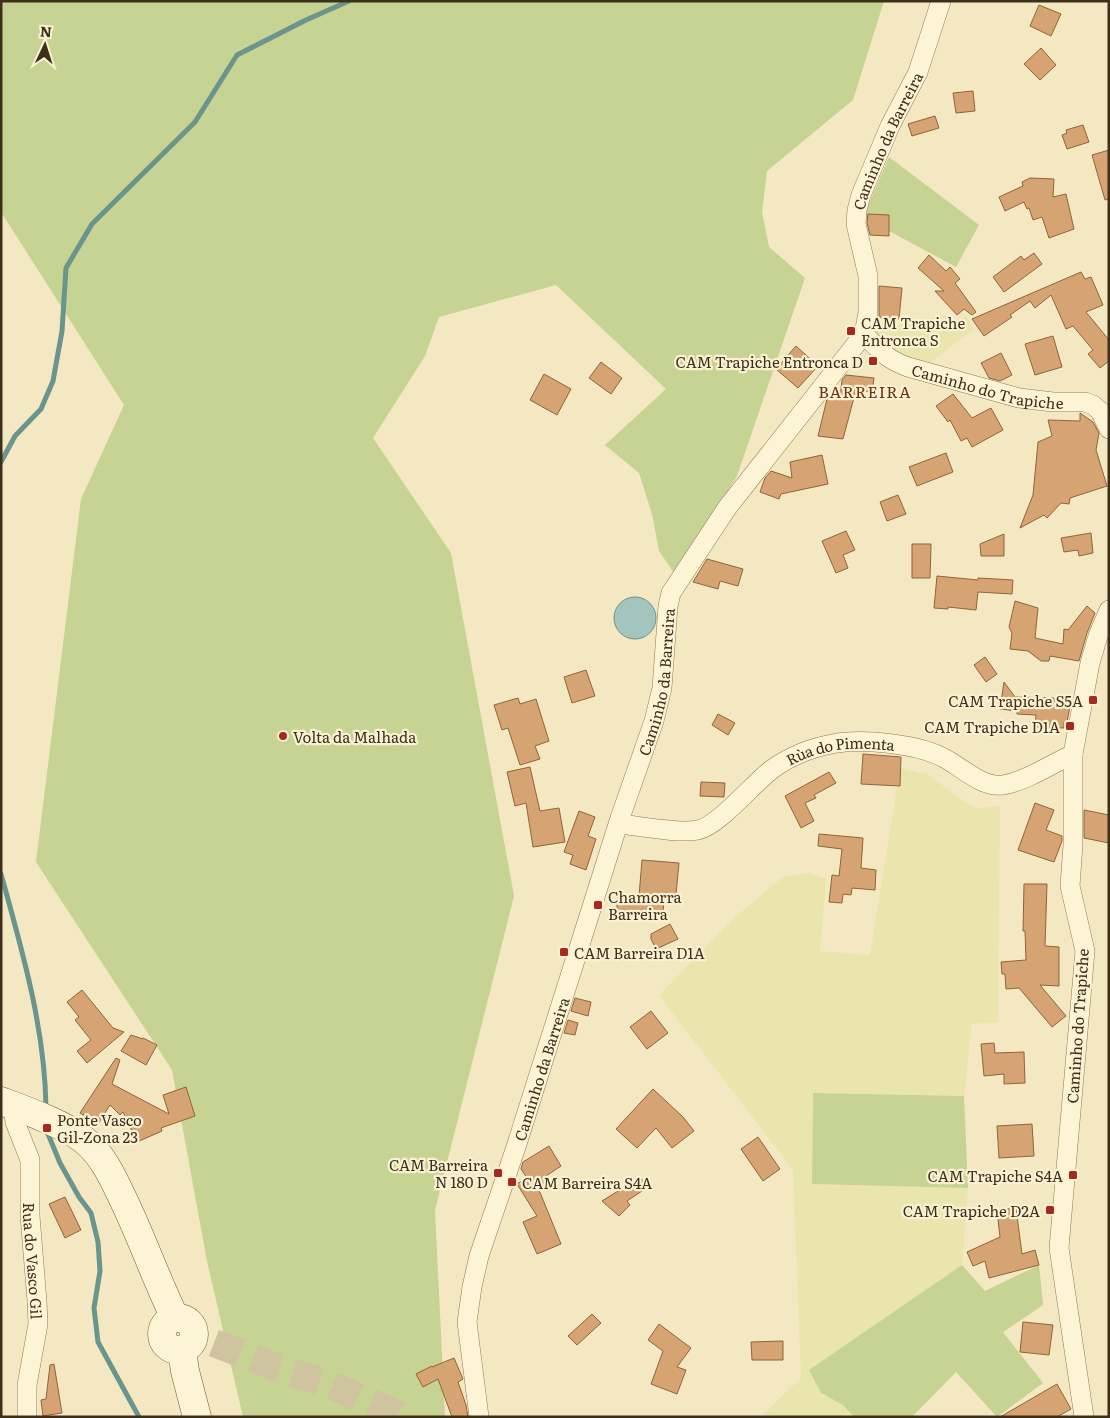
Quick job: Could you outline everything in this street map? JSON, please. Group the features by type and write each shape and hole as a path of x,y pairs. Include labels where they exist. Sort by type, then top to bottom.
{"main road":[{"path":"15,1107 60,1126 84,1140 103,1160 137,1228 174,1318 166,1323 162,1338 171,1349 197,1343 185,1371 197,1417"}],"street":[{"name":"Caminho da Barreira","path":"479,1417 467,1322 479,1256 654,721 662,688 666,623 672,593 727,508 864,334 868,313 868,276 856,224 857,210 861,195 890,126 918,72 941,1"},
{"name":"Caminho do Trapiche","path":"864,334 880,352 892,361 908,367 1019,398 1054,402 1085,402 1093,405 1100,411 1109,429"},
{"name":"Caminho do Trapiche","path":"1084,1417 1059,1248 1085,951 1070,886 1073,845 1073,754 1090,663 1098,636 1109,610"},
{"name":"Rùa do Pimenta","path":"619,824 699,830 711,824 771,771 794,756 815,747 840,743 868,742 923,749 943,757 986,783 1001,785 1016,781 1073,754"},
{"name":"Rua do Vasco Gil","path":"15,1107 14,1122 30,1160 30,1216 37,1293 38,1324 27,1385 27,1417"}],"shaded area":[{"path":"944,315 956,322 966,316 974,329 924,367 895,360 872,331"},
{"path":"900,768 929,775 976,808 1000,806 998,1022 972,1024 964,1096 813,1093 812,1184 968,1188 962,1265 810,1370 821,1393 843,1405 854,1417 760,1417 801,1378 793,1170 659,995 734,918 783,877 810,873 826,879 820,951 870,955"}],"green space":[{"path":"1,1 884,1 853,100 767,171 762,212 769,247 805,278 737,476 676,576 659,551 652,514 639,473 605,445 666,389 556,285 439,317 425,356 373,438 451,553 514,896 435,1210 445,1417 243,1417 207,1261 172,1070 36,862 81,499 124,405 1,212"},
{"path":"889,157 979,225 956,267 863,217"},
{"path":"813,1093 964,1096 968,1188 812,1184"},
{"path":"962,1265 985,1291 1039,1265 1043,1305 1003,1332 1043,1383 997,1417 956,1372 912,1417 854,1417 843,1405 821,1393 809,1370"}],"water":[{"path":"635,597 650,603 656,618 650,633 635,639 620,633 614,618 620,603"}],"building":[{"path":"1039,5 1061,14 1051,36 1030,26"},
{"path":"1041,48 1056,65 1040,80 1024,64"},
{"path":"973,91 975,111 956,113 953,93"},
{"path":"935,116 939,128 912,136 908,124"},
{"path":"1083,125 1089,142 1067,149 1062,135 1067,133 1066,130"},
{"path":"1109,150 1109,199 1105,200 1092,155"},
{"path":"1030,178 1054,179 1053,197 1066,194 1074,229 1049,238 1042,217 1033,220 1029,208 1027,209 1024,202 1005,211 999,197 1023,186 1022,182"},
{"path":"868,214 889,215 889,236 870,235 867,223"},
{"path":"1034,253 1042,264 1004,292 993,277 1021,256 1024,260"},
{"path":"929,255 946,271 950,267 960,279 955,283 976,312 972,315 964,309 957,315 935,291 944,291 918,268"},
{"path":"1081,272 1085,279 1091,277 1103,305 1086,312 1109,340 1109,361 1100,368 1088,354 1093,350 1073,326 1066,329 1051,295 1035,308 1030,301 1010,315 1012,317 984,336 972,319"},
{"path":"879,286 902,288 899,319 879,317"},
{"path":"1053,336 1062,367 1035,375 1025,344"},
{"path":"796,346 818,366 798,388 776,369"},
{"path":"1001,353 1012,375 1000,381 989,378 981,363"},
{"path":"601,362 622,378 611,394 589,378"},
{"path":"544,374 571,389 557,415 530,400"},
{"path":"846,375 874,378 872,392 856,390 843,439 818,436 827,399 830,395 840,398 842,380"},
{"path":"953,394 972,418 991,408 1003,430 972,447 967,438 961,441 950,420 948,422 936,406"},
{"path":"1080,413 1093,422 1099,433 1096,450 1107,486 1070,498 1069,504 1061,503 1047,518 1044,515 1020,528 1033,495 1038,442 1052,436 1048,420 1080,421"},
{"path":"946,453 953,472 917,486 909,467"},
{"path":"822,455 828,484 781,494 779,499 760,492 765,478 771,471 792,478 790,462"},
{"path":"898,495 906,514 887,521 880,502"},
{"path":"846,531 855,550 843,555 848,568 836,573 822,541"},
{"path":"1091,533 1093,553 1079,556 1078,550 1064,552 1061,538"},
{"path":"1004,534 1004,556 981,556 980,544"},
{"path":"912,544 931,544 930,578 912,578"},
{"path":"707,559 743,569 738,586 720,581 718,589 693,582"},
{"path":"937,576 978,580 978,578 1013,580 1012,594 978,592 976,610 948,607 948,609 934,608"},
{"path":"1015,601 1038,608 1035,638 1063,644 1064,629 1068,630 1087,606 1095,613 1079,661 1050,656 1049,661 1041,661 1028,651 1010,649 1012,633 1009,627"},
{"path":"985,657 997,674 986,682 974,665"},
{"path":"586,670 595,696 572,703 564,677"},
{"path":"1004,682 1015,697 1054,698 1054,701 1071,701 1067,722 1064,722 1064,728 1035,727 1036,715 1017,714 1017,711 1000,709"},
{"path":"518,698 520,704 536,699 549,741 535,746 540,759 520,765 508,728 502,730 494,705"},
{"path":"718,714 735,723 728,735 712,725"},
{"path":"863,754 901,757 900,786 861,784"},
{"path":"530,767 540,811 559,808 565,842 533,847 526,803 515,806 507,772"},
{"path":"829,772 836,783 814,795 816,798 805,803 814,821 801,828 785,796"},
{"path":"701,782 725,783 724,797 700,796"},
{"path":"1035,803 1054,810 1046,830 1062,836 1062,841 1054,862 1018,850"},
{"path":"1084,810 1109,815 1109,843 1084,838"},
{"path":"579,811 595,817 588,836 596,839 586,870 570,864 573,855 564,852"},
{"path":"819,834 863,838 861,868 876,870 875,890 852,888 851,895 843,894 842,903 829,902 832,875 839,876 842,849 818,846"},
{"path":"642,860 679,863 676,894 664,893 663,918 617,916 617,896 639,896"},
{"path":"1024,884 1047,884 1045,946 1059,947 1059,986 1040,985 1066,1016 1052,1027 1019,988 1006,989 1005,974 1002,974 1001,962 1026,960 1025,931 1023,931"},
{"path":"670,924 678,939 656,949 651,939 651,934"},
{"path":"82,990 113,1028 124,1032 87,1063 77,1051 91,1040 75,1020 79,1017 67,1002"},
{"path":"575,998 591,1002 588,1016 571,1011"},
{"path":"651,1011 668,1033 647,1049 630,1027"},
{"path":"568,1020 578,1023 575,1035 564,1033"},
{"path":"131,1035 143,1038 157,1045 146,1065 121,1051"},
{"path":"994,1043 995,1053 1024,1052 1025,1083 1004,1084 1004,1074 984,1076 981,1044"},
{"path":"116,1058 120,1060 112,1084 169,1114 163,1095 186,1087 195,1116 161,1128 162,1131 137,1142 123,1112 120,1115 110,1105 98,1124 80,1113"},
{"path":"653,1089 683,1117 694,1131 672,1148 656,1128 637,1148 616,1129"},
{"path":"1032,1124 1034,1156 999,1158 997,1126"},
{"path":"758,1137 780,1169 763,1181 741,1149"},
{"path":"549,1146 561,1166 546,1176 551,1183 539,1190 561,1244 537,1254 523,1222 537,1216 517,1184 527,1178 521,1169 523,1162"},
{"path":"639,1178 651,1185 627,1201 630,1205 619,1216 602,1201"},
{"path":"65,1197 81,1230 65,1238 49,1204"},
{"path":"1016,1208 1022,1254 1035,1250 1039,1265 989,1278 985,1261 973,1266 967,1252 1000,1237 997,1210"},
{"path":"592,1314 601,1323 577,1345 568,1336"},
{"path":"1023,1322 1053,1325 1049,1355 1020,1352"},
{"path":"659,1324 691,1348 677,1367 686,1370 677,1394 651,1384 663,1351 648,1340"},
{"path":"783,1341 783,1360 752,1360 751,1342"},
{"path":"454,1358 463,1379 458,1382 468,1417 452,1417 438,1379 423,1387 416,1374"},
{"path":"54,1364 62,1413 43,1416 41,1400 46,1399 50,1365"},
{"path":"1057,1384 1071,1409 1057,1417 1000,1417"}],"waterway":[{"path":"1,462 15,436 41,409 53,381 62,331 66,268 92,224 195,122 237,55 306,20 349,1"},
{"path":"1,874 24,960 37,1019 42,1048 46,1108"},
{"path":"46,1129 60,1163 79,1197 91,1213 98,1242 100,1271 94,1308 98,1342 139,1417"}],"tunnel":[{"path":"214,1343 276,1367 328,1384 393,1412 399,1417"}],"place":[{"name":"CAM Trapiche Entronca S","path":"851,331"},
{"name":"CAM Trapiche Entronca D","path":"873,361"},
{"name":"CAM Trapiche S5A","path":"1093,700"},
{"name":"CAM Trapiche D1A","path":"1070,726"},
{"name":"Volta da Malhada","path":"283,736"},
{"name":"Chamorra Barreira","path":"598,905"},
{"name":"CAM Barreira D1A","path":"564,952"},
{"name":"Ponte Vasco Gil-Zona 23","path":"47,1128"},
{"name":"CAM Barreira N 180 D","path":"498,1173"},
{"name":"CAM Trapiche S4A","path":"1073,1175"},
{"name":"CAM Barreira S4A","path":"512,1182"},
{"name":"CAM Trapiche D2A","path":"1050,1210"}],"district":[{"name":"BARREIRA","path":"865,391"}]}
